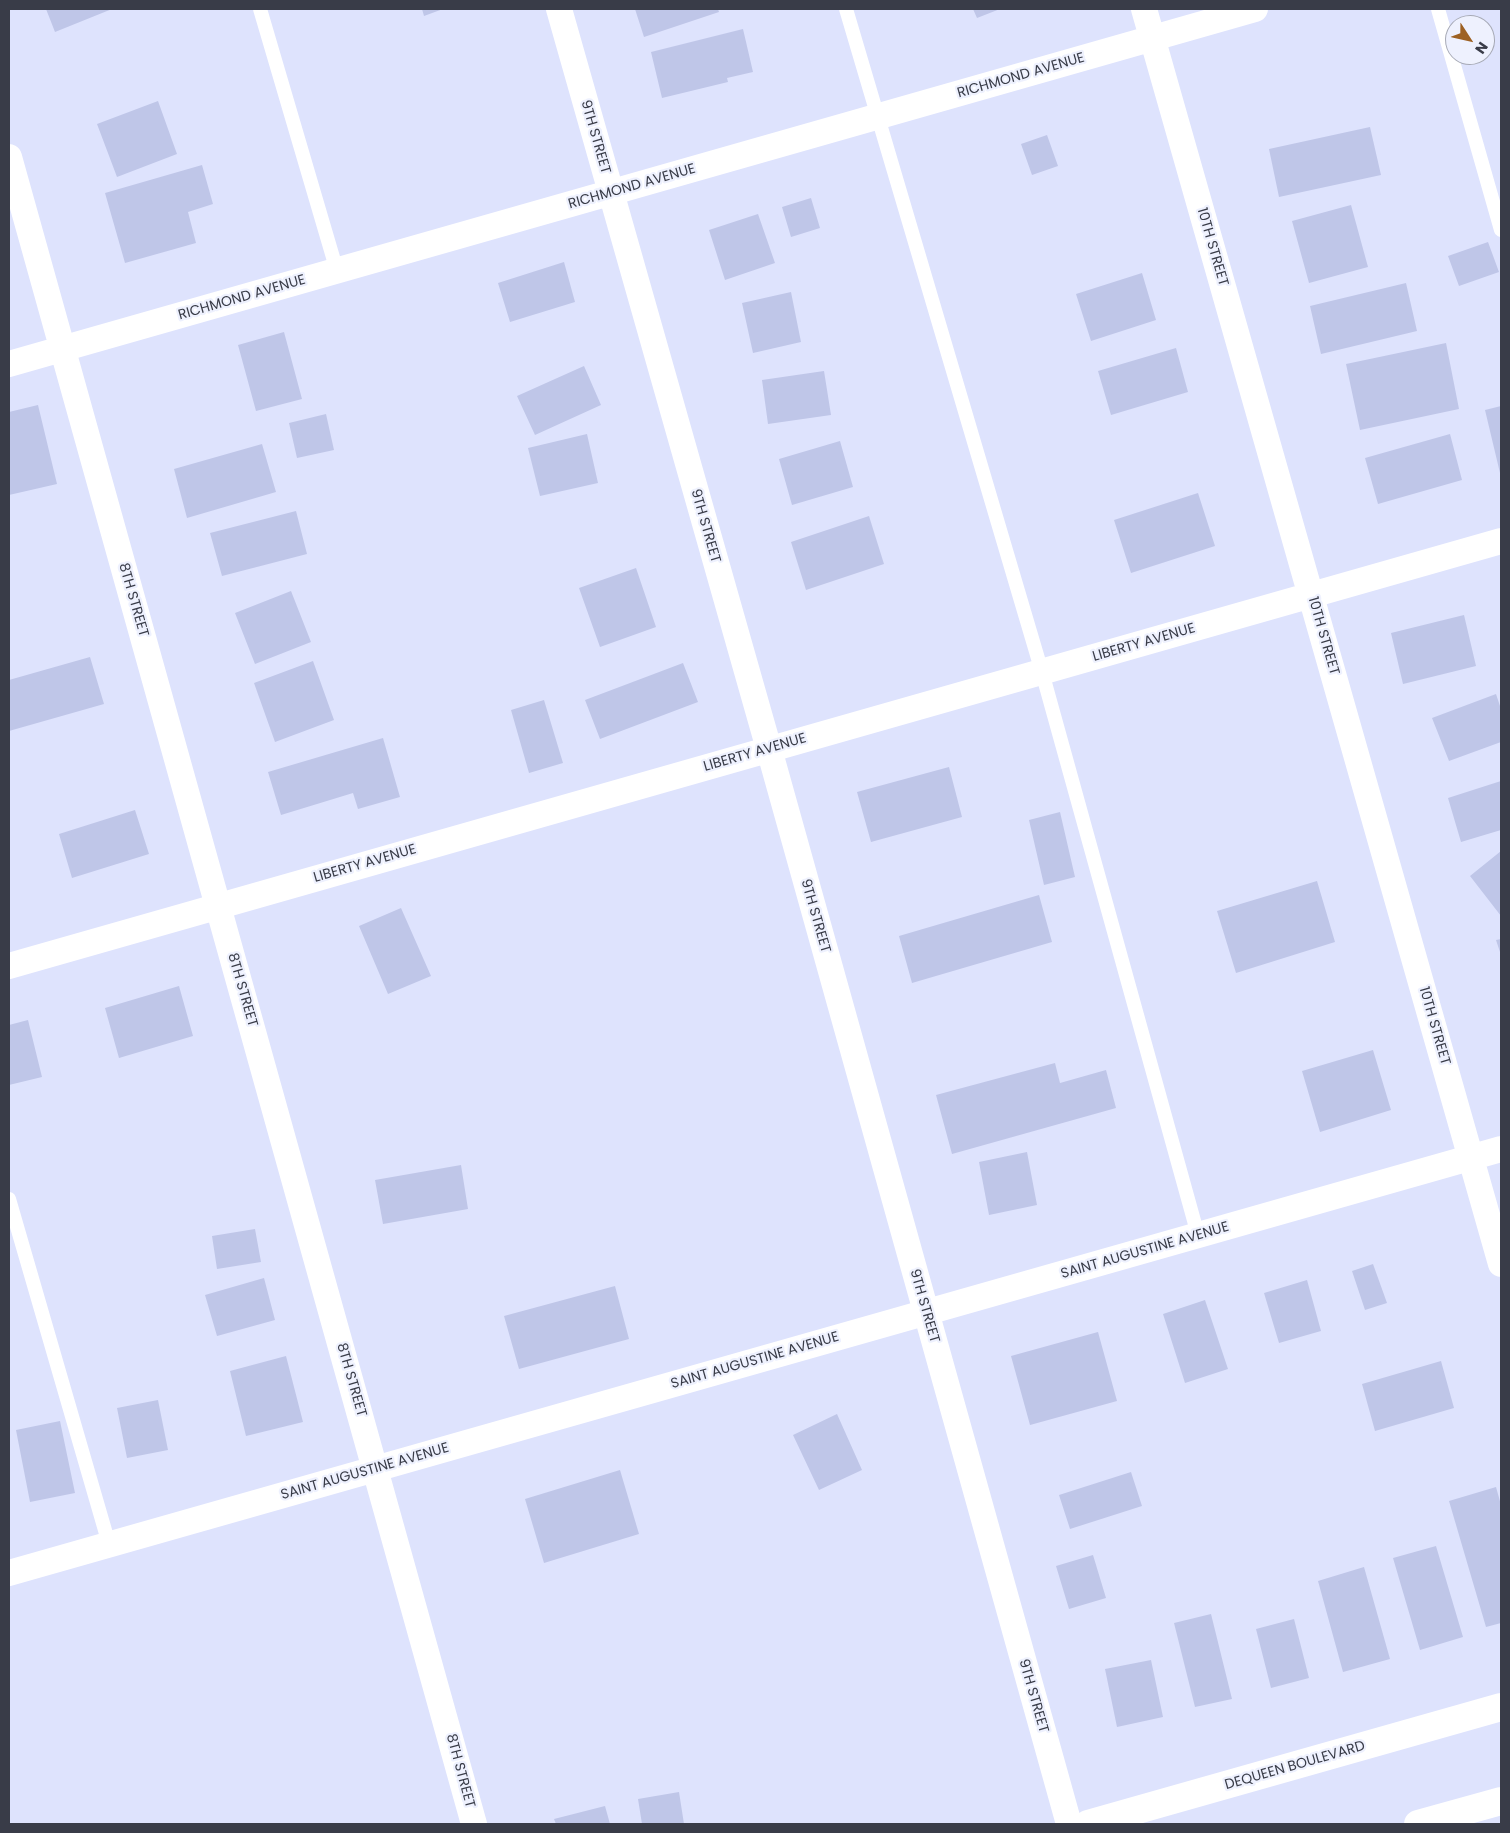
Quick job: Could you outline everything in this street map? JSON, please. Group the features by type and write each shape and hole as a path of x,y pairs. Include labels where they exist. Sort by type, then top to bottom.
{"street":[{"name":"9TH STREET","path":"559,9 1069,1824"},
{"name":"10TH STREET","path":"1144,9 1501,1264"},
{"name":"RICHMOND AVENUE","path":"9,364 1255,9"},
{"name":"8TH STREET","path":"9,157 474,1824"},
{"name":"LIBERTY AVENUE","path":"9,966 1501,541"},
{"name":"SAINT AUGUSTINE AVENUE","path":"9,1573 1501,1149"},
{"name":"DEQUEEN BOULEVARD","path":"1088,1824 1501,1707"},
{"path":"1418,1824 1501,1801"}],"lane":[{"path":"260,9 337,271"},
{"path":"846,9 1042,672 1198,1235"},
{"path":"1438,9 1501,230"},
{"path":"9,1199 109,1544"}],"building":[{"path":"46,9 112,9 55,32"},
{"path":"422,9 443,9 424,16"},
{"path":"635,9 718,9 719,12 644,37"},
{"path":"973,9 1000,9 977,18"},
{"path":"743,29 753,72 727,78 728,82 662,98 651,52"},
{"path":"158,101 177,154 117,177 97,124"},
{"path":"1370,127 1381,175 1279,197 1269,149"},
{"path":"1047,135 1058,166 1032,175 1021,144"},
{"path":"202,165 213,204 188,212 196,243 125,263 105,193"},
{"path":"811,198 820,228 791,237 782,207"},
{"path":"1351,205 1368,267 1309,283 1292,221"},
{"path":"758,214 775,263 725,280 709,230"},
{"path":"1488,242 1499,272 1459,286 1448,256"},
{"path":"564,262 575,302 510,322 498,283"},
{"path":"1142,273 1156,320 1091,341 1076,294"},
{"path":"1406,283 1417,331 1321,354 1310,306"},
{"path":"791,292 801,342 753,353 742,303"},
{"path":"284,332 302,399 256,411 238,345"},
{"path":"1446,343 1459,409 1360,430 1346,364"},
{"path":"1176,348 1188,392 1111,415 1098,371"},
{"path":"584,366 601,405 535,435 517,396"},
{"path":"824,371 831,415 768,424 762,380"},
{"path":"38,405 57,484 9,495 9,412"},
{"path":"1501,406 1501,473 1500,473 1485,410"},
{"path":"326,414 334,450 297,458 289,423"},
{"path":"587,434 598,483 540,496 528,448"},
{"path":"1450,434 1462,480 1378,504 1365,458"},
{"path":"840,441 853,487 792,505 779,459"},
{"path":"262,444 276,492 187,518 174,469"},
{"path":"1198,493 1215,546 1131,573 1114,520"},
{"path":"296,511 307,554 222,576 210,533"},
{"path":"869,516 884,564 806,590 791,542"},
{"path":"636,568 656,627 600,647 579,588"},
{"path":"291,591 311,642 255,664 235,613"},
{"path":"1464,615 1476,666 1403,684 1391,633"},
{"path":"90,657 104,704 9,731 9,680"},
{"path":"313,661 334,720 275,742 254,683"},
{"path":"683,663 698,702 600,739 585,700"},
{"path":"1496,694 1501,709 1501,742 1449,761 1432,718"},
{"path":"544,700 563,763 529,773 511,710"},
{"path":"383,738 400,797 358,809 353,793 281,815 268,772"},
{"path":"949,767 962,817 871,842 857,792"},
{"path":"1501,781 1501,830 1461,842 1448,798"},
{"path":"135,810 149,854 72,878 59,834"},
{"path":"1060,812 1075,877 1044,885 1029,820"},
{"path":"1501,851 1501,916 1470,876"},
{"path":"1317,881 1335,942 1236,973 1217,911"},
{"path":"1039,895 1052,942 912,983 899,936"},
{"path":"401,908 431,976 388,994 359,926"},
{"path":"1501,939 1501,955 1496,940"},
{"path":"179,986 193,1036 119,1058 105,1008"},
{"path":"28,1020 42,1077 9,1085 9,1025"},
{"path":"1373,1050 1391,1110 1320,1132 1302,1071"},
{"path":"1055,1063 1060,1083 1106,1070 1116,1108 952,1154 936,1095"},
{"path":"1027,1152 1037,1205 989,1215 979,1162"},
{"path":"461,1165 468,1209 383,1224 375,1180"},
{"path":"255,1229 261,1262 217,1269 212,1236"},
{"path":"1373,1264 1387,1303 1365,1310 1352,1271"},
{"path":"264,1278 275,1320 217,1336 205,1295"},
{"path":"1307,1280 1321,1331 1279,1343 1264,1293"},
{"path":"615,1286 629,1339 519,1369 504,1316"},
{"path":"1205,1300 1228,1369 1185,1383 1163,1314"},
{"path":"1098,1332 1117,1401 1030,1425 1011,1356"},
{"path":"286,1356 303,1422 246,1436 230,1371"},
{"path":"1441,1361 1454,1408 1375,1431 1362,1384"},
{"path":"158,1400 168,1450 127,1458 117,1408"},
{"path":"837,1414 862,1470 819,1490 793,1435"},
{"path":"60,1421 75,1493 30,1502 16,1430"},
{"path":"620,1470 639,1534 544,1563 525,1499"},
{"path":"1131,1472 1142,1506 1070,1529 1059,1495"},
{"path":"1496,1487 1501,1505 1501,1623 1486,1627 1449,1501"},
{"path":"1436,1546 1463,1637 1420,1650 1393,1558"},
{"path":"1093,1555 1106,1598 1069,1609 1056,1566"},
{"path":"1364,1567 1390,1659 1343,1672 1318,1581"},
{"path":"1211,1614 1232,1699 1195,1707 1174,1623"},
{"path":"1294,1619 1309,1678 1271,1688 1256,1629"},
{"path":"1151,1660 1163,1717 1117,1727 1105,1669"},
{"path":"679,1792 684,1824 642,1824 638,1799"},
{"path":"605,1806 610,1824 556,1824 554,1819"}]}
